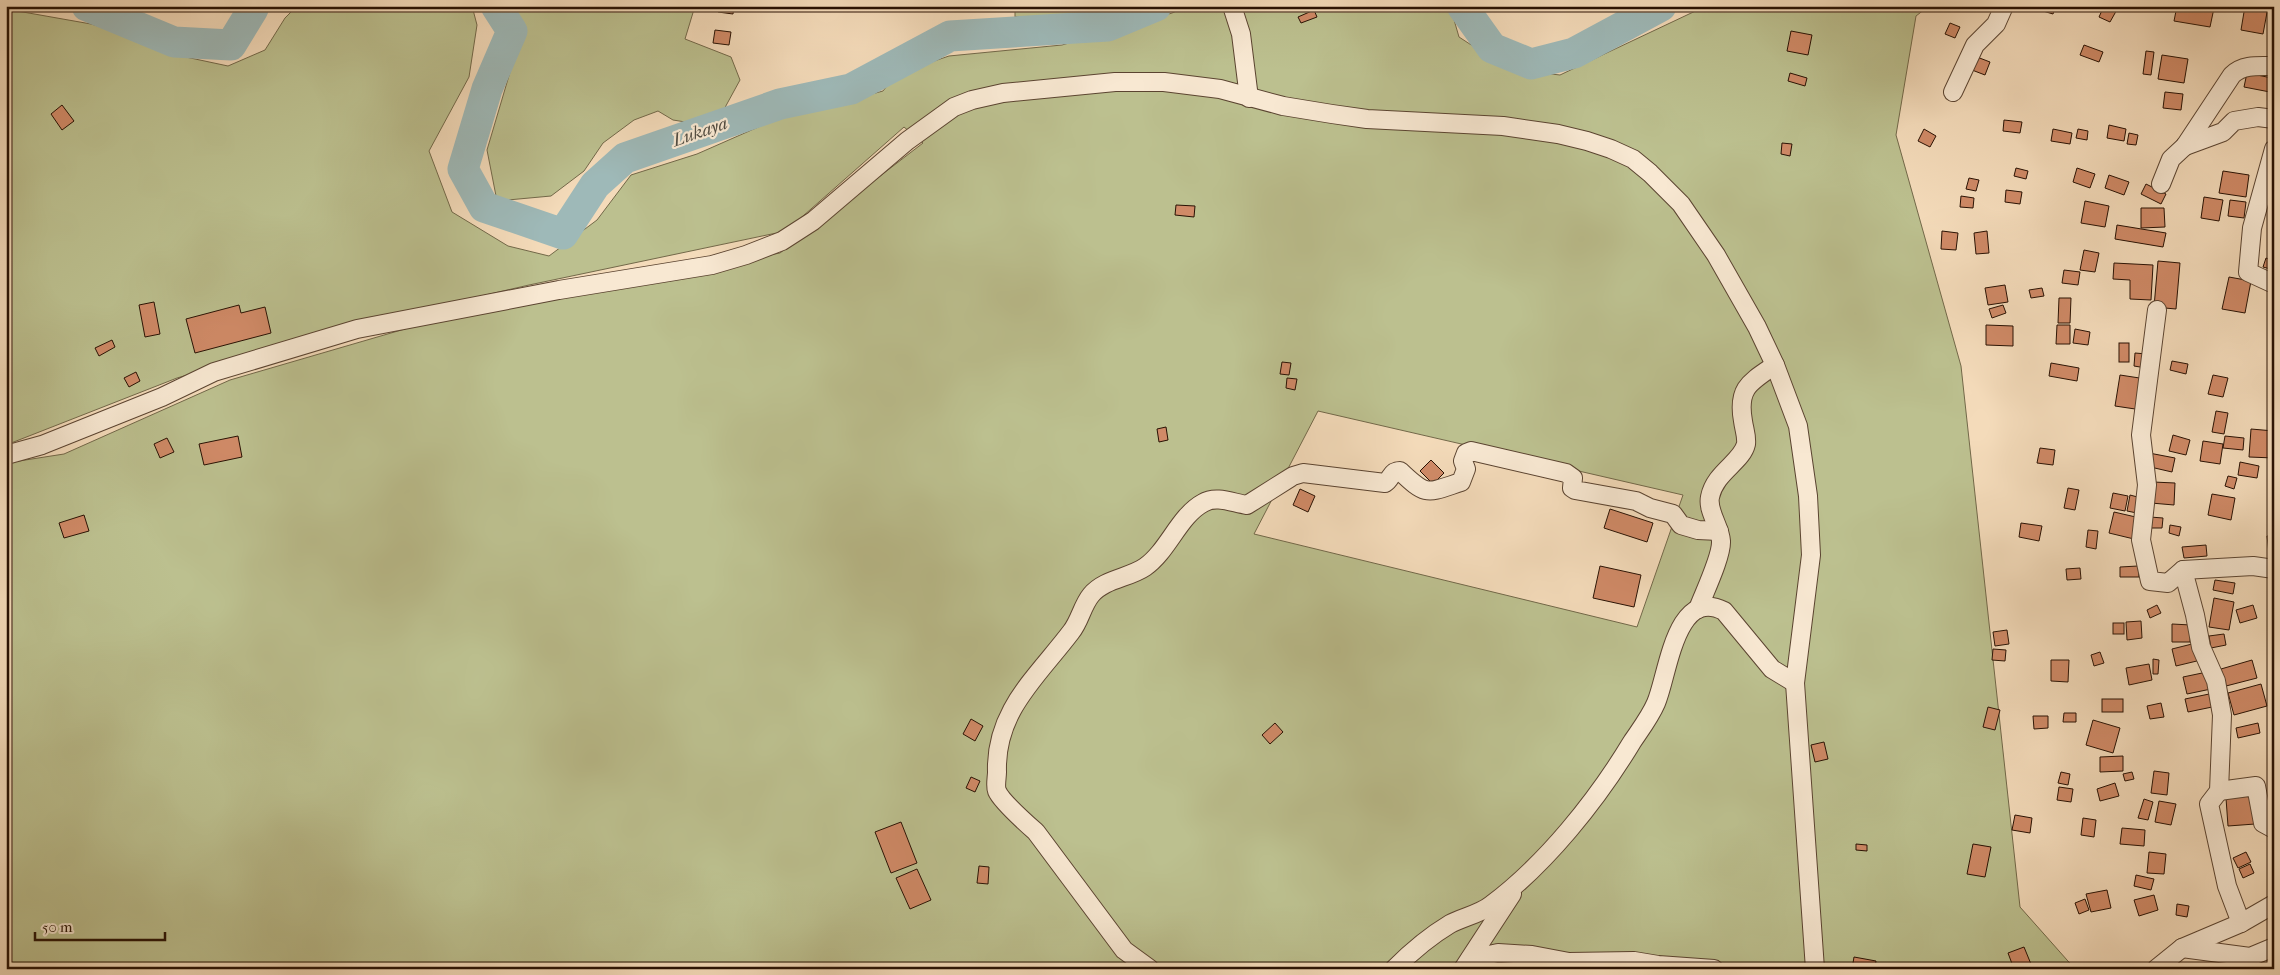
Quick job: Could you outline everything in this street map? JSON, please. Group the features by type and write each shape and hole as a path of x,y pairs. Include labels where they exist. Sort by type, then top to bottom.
{"street":[{"path":"1232,6 1241,34 1249,98"},
{"path":"1953,92 1975,45 1996,24 2004,6"},
{"path":"2161,184 2171,160 2185,146 2238,70 2245,67 2274,66"},
{"path":"6,455 61,438 162,397 214,372 357,329 559,290 712,264 746,255 782,241 813,221 907,141 954,107 972,100 1003,93 1115,82 1172,83 1220,90 1283,106 1367,119 1503,126 1558,134 1611,149 1633,159 1672,194 1716,255 1753,319 1775,365 1798,426 1808,496 1811,549 1795,683 1815,969"},
{"path":"2185,146 2223,132 2234,121 2258,117 2274,119"},
{"path":"2274,149 2252,228 2248,272 2274,284"},
{"path":"2157,310 2141,435 2147,485 2141,540 2150,581 2168,583 2182,570 2253,566 2274,569"},
{"path":"1394,969 1410,953 1449,925 1490,906 1524,877 1594,798 1624,755 1656,704 1680,627 1685,619 1698,609 1720,551 1721,540 1710,505 1710,497 1718,478 1742,453 1745,446 1746,438 1741,404 1742,393 1749,383 1775,365"},
{"path":"1150,969 1124,950 1036,832 997,791 996,760 1002,729 1028,684 1073,630 1091,594 1111,581 1144,568 1164,550 1191,513 1204,502 1227,500 1247,505 1294,476 1303,474 1386,483 1391,474 1400,471 1419,490 1432,492 1461,482 1466,469 1464,461 1466,453 1471,451 1566,474 1573,478 1572,488 1575,490 1636,501 1650,508 1673,514 1681,525 1698,530 1719,531"},
{"path":"2182,570 2196,615 2201,647 2216,680 2218,689 2222,715 2220,791 2209,804 2227,886 2241,923"},
{"path":"1698,609 1716,608 1724,611 1772,669 1795,683"},
{"path":"2220,791 2256,786 2264,823 2274,829"},
{"path":"1467,964 1524,877"},
{"path":"2156,969 2182,948 2241,923 2274,904"},
{"path":"2182,948 2250,957 2274,947"},
{"path":"1467,964 1498,953 1532,955 1568,962 1634,961 1658,965 1714,969"}],"green space":[{"path":"297,6 472,6 477,25 469,77 429,151 452,212 508,246 549,256 597,220 631,175 697,154 772,121 883,91 896,74 949,56 1062,45 1172,13 1188,6 1450,6 1459,37 1508,69 1560,75 1706,6 1929,6 1916,16 1896,135 1961,366 2020,907 2075,969 6,969 6,463 64,454 230,380 439,319 780,253 923,143 904,127 786,231 529,285 377,320 177,378 6,445 6,9 91,24 126,34 167,53 228,66 265,50 285,18","holes":["1318,411 1683,495 1637,627 1254,534"]},
{"path":"510,6 695,6 685,39 731,57 740,80 722,113 698,124 673,120 658,111 634,120 603,143 584,171 551,196 497,201 487,150 521,35"},
{"path":"1015,6 1130,6 1103,17 1015,17"}],"building":[{"path":"719,6 734,6 733,14 718,12"},
{"path":"793,6 824,6 824,7 793,9"},
{"path":"2045,6 2056,6 2053,14 2043,11"},
{"path":"2104,6 2119,6 2110,22 2099,17"},
{"path":"2177,6 2214,8 2210,27 2174,21"},
{"path":"2245,6 2268,7 2263,34 2241,30"},
{"path":"1314,10 1317,17 1301,23 1298,17"},
{"path":"1950,23 1960,27 1955,38 1945,34"},
{"path":"715,30 731,32 729,45 713,43"},
{"path":"1791,31 1812,35 1808,55 1787,51"},
{"path":"2084,45 2103,52 2099,62 2080,55"},
{"path":"2146,51 2154,52 2151,75 2143,74"},
{"path":"2162,55 2188,59 2184,83 2158,79"},
{"path":"1977,57 1990,62 1985,75 1972,70"},
{"path":"1790,73 1807,78 1805,86 1788,81"},
{"path":"2247,73 2272,78 2270,92 2244,87"},
{"path":"2165,92 2183,94 2181,110 2163,108"},
{"path":"62,105 74,121 62,130 51,114"},
{"path":"2004,120 2022,122 2020,133 2003,131"},
{"path":"2109,125 2126,129 2124,141 2107,138"},
{"path":"1924,129 1936,136 1930,147 1918,141"},
{"path":"2053,129 2072,133 2070,144 2051,141"},
{"path":"2078,129 2088,131 2087,140 2076,138"},
{"path":"2129,133 2138,135 2136,145 2127,144"},
{"path":"1782,143 1792,144 1790,156 1781,154"},
{"path":"2016,168 2028,171 2026,179 2014,176"},
{"path":"2077,168 2095,174 2090,188 2073,182"},
{"path":"2223,171 2249,175 2246,197 2219,193"},
{"path":"2109,175 2129,182 2124,195 2105,188"},
{"path":"1969,178 1979,180 1976,191 1966,189"},
{"path":"2146,184 2166,194 2161,204 2141,194"},
{"path":"2006,190 2022,192 2020,204 2005,202"},
{"path":"1961,196 1974,198 1973,208 1960,207"},
{"path":"2204,197 2223,200 2219,221 2201,218"},
{"path":"2230,200 2246,202 2244,218 2228,216"},
{"path":"2085,201 2109,206 2105,227 2081,223"},
{"path":"1176,205 1195,206 1194,217 1175,215"},
{"path":"2141,208 2164,208 2165,227 2141,228"},
{"path":"2117,225 2166,233 2163,247 2115,239"},
{"path":"1942,231 1958,233 1956,250 1941,249"},
{"path":"1987,231 1989,253 1976,254 1974,233"},
{"path":"2084,250 2099,253 2095,272 2080,270"},
{"path":"2266,258 2274,261 2274,270 2263,267"},
{"path":"2158,261 2180,263 2176,309 2154,307"},
{"path":"2114,263 2153,265 2151,300 2130,299 2130,280 2113,279"},
{"path":"2064,270 2080,272 2078,285 2062,283"},
{"path":"2229,277 2251,281 2245,313 2222,309"},
{"path":"2005,285 2008,302 1988,305 1985,288"},
{"path":"2042,288 2044,296 2031,298 2029,290"},
{"path":"2059,298 2071,298 2070,323 2058,323"},
{"path":"154,302 160,334 145,337 139,305"},
{"path":"239,305 241,313 265,307 271,333 195,353 186,319"},
{"path":"2003,305 2006,313 1992,318 1989,309"},
{"path":"1986,325 2013,326 2013,346 1986,345"},
{"path":"2057,325 2070,325 2070,344 2056,344"},
{"path":"2075,329 2090,332 2088,345 2073,343"},
{"path":"112,340 115,347 99,356 95,348"},
{"path":"2119,343 2129,343 2129,362 2119,362"},
{"path":"2135,353 2147,354 2146,368 2134,366"},
{"path":"2172,361 2188,364 2186,374 2170,370"},
{"path":"1282,362 1291,363 1289,375 1280,374"},
{"path":"2051,363 2079,368 2077,381 2049,376"},
{"path":"136,372 140,381 129,387 124,378"},
{"path":"2120,375 2146,379 2142,410 2115,406"},
{"path":"2213,375 2228,378 2223,397 2208,394"},
{"path":"1287,378 1297,379 1295,390 1286,388"},
{"path":"2216,411 2228,413 2224,434 2212,432"},
{"path":"1166,427 1168,440 1159,442 1157,429"},
{"path":"2251,429 2274,431 2274,458 2249,457"},
{"path":"2173,435 2190,440 2186,455 2169,451"},
{"path":"238,436 242,457 204,465 199,444"},
{"path":"2225,436 2244,438 2243,450 2223,448"},
{"path":"167,438 174,452 160,458 154,444"},
{"path":"2203,441 2223,444 2220,464 2200,461"},
{"path":"2040,448 2055,450 2053,465 2037,463"},
{"path":"2149,453 2175,458 2172,472 2146,466"},
{"path":"1431,460 1444,473 1433,484 1420,471"},
{"path":"2240,462 2259,466 2257,478 2238,475"},
{"path":"2228,476 2237,478 2234,489 2225,486"},
{"path":"2153,482 2175,483 2174,505 2151,503"},
{"path":"2068,488 2079,490 2075,510 2064,508"},
{"path":"1300,489 1315,496 1308,512 1293,505"},
{"path":"2113,493 2128,496 2125,511 2110,508"},
{"path":"2212,494 2235,498 2231,520 2208,515"},
{"path":"2130,495 2145,499 2142,514 2127,511"},
{"path":"1610,509 1653,523 1647,542 1604,528"},
{"path":"2114,512 2140,518 2134,539 2109,533"},
{"path":"84,515 89,531 64,538 59,523"},
{"path":"2150,517 2163,518 2162,528 2150,528"},
{"path":"2021,523 2042,526 2039,541 2019,537"},
{"path":"2170,525 2181,527 2179,536 2169,533"},
{"path":"2088,530 2098,531 2096,549 2086,547"},
{"path":"2267,536 2274,536 2274,562 2270,562"},
{"path":"2206,545 2207,556 2184,558 2182,547"},
{"path":"1600,566 1641,575 1634,607 1593,598"},
{"path":"2138,566 2139,577 2120,577 2120,567"},
{"path":"2080,568 2081,579 2067,580 2066,569"},
{"path":"2215,580 2235,583 2233,594 2213,590"},
{"path":"2214,598 2234,602 2229,630 2209,627"},
{"path":"2157,605 2161,613 2150,618 2147,610"},
{"path":"2253,605 2257,618 2240,623 2236,610"},
{"path":"2141,621 2142,638 2127,640 2126,622"},
{"path":"2113,623 2124,623 2124,634 2113,634"},
{"path":"2172,624 2191,625 2190,642 2172,642"},
{"path":"2007,630 2009,644 1995,646 1993,632"},
{"path":"2224,634 2226,645 2211,648 2209,636"},
{"path":"2196,643 2201,660 2176,666 2172,649"},
{"path":"1993,649 2006,650 2005,661 1992,660"},
{"path":"2100,652 2104,663 2094,666 2091,655"},
{"path":"2153,659 2159,660 2158,674 2153,674"},
{"path":"2051,660 2069,660 2068,682 2051,681"},
{"path":"2252,660 2257,678 2226,686 2221,669"},
{"path":"2149,664 2152,680 2129,685 2126,668"},
{"path":"2207,672 2211,689 2187,694 2183,677"},
{"path":"2261,684 2267,706 2234,715 2228,693"},
{"path":"2214,693 2217,706 2188,712 2185,699"},
{"path":"2102,699 2123,699 2123,712 2102,712"},
{"path":"2161,703 2164,717 2150,719 2147,706"},
{"path":"1988,707 2000,710 1995,730 1983,727"},
{"path":"2064,713 2076,713 2076,722 2063,722"},
{"path":"2033,716 2048,716 2048,728 2034,729"},
{"path":"971,719 983,726 975,741 963,734"},
{"path":"2093,720 2120,728 2113,753 2086,745"},
{"path":"1275,723 1283,732 1270,744 1262,735"},
{"path":"2258,723 2260,733 2238,738 2236,728"},
{"path":"1824,742 1828,759 1815,762 1811,745"},
{"path":"2123,756 2123,771 2100,772 2100,757"},
{"path":"2154,771 2169,773 2167,795 2151,793"},
{"path":"2061,772 2070,774 2068,785 2058,783"},
{"path":"2132,772 2134,779 2125,781 2123,774"},
{"path":"971,777 980,781 975,792 966,788"},
{"path":"2115,783 2119,796 2100,801 2097,789"},
{"path":"2059,787 2073,789 2071,802 2057,800"},
{"path":"2252,796 2255,824 2228,826 2226,798"},
{"path":"2144,799 2153,802 2148,820 2138,818"},
{"path":"2159,801 2176,804 2171,825 2155,822"},
{"path":"2015,815 2032,818 2030,833 2012,830"},
{"path":"2083,818 2096,820 2094,837 2081,835"},
{"path":"901,822 917,863 891,873 875,832"},
{"path":"2122,828 2145,830 2144,846 2120,844"},
{"path":"1856,844 1867,845 1867,851 1856,850"},
{"path":"1973,844 1991,847 1985,877 1967,874"},
{"path":"2149,852 2166,854 2164,874 2147,873"},
{"path":"2246,852 2251,862 2238,868 2233,858"},
{"path":"2250,864 2254,873 2243,878 2239,869"},
{"path":"979,866 989,867 988,884 977,883"},
{"path":"917,869 931,900 910,909 896,878"},
{"path":"2136,875 2154,879 2151,890 2134,886"},
{"path":"2107,890 2111,908 2091,912 2086,894"},
{"path":"2154,895 2158,910 2139,916 2134,900"},
{"path":"2085,899 2089,910 2079,914 2075,903"},
{"path":"2177,904 2189,906 2187,917 2176,915"},
{"path":"2024,947 2033,969 2014,969 2008,953"},
{"path":"1854,957 1876,961 1875,969 1852,969"}],"waterway":[{"name":"Lukaya","path":"87,6 174,42 231,45 253,9 252,6"},
{"name":"Lukaya","path":"496,6 512,31 487,89 463,169 484,207 563,234 595,185 625,158 780,104 851,89 950,36 1108,26 1156,6"},
{"name":"Lukaya","path":"1462,6 1492,48 1531,64 1574,53 1661,6"}]}
